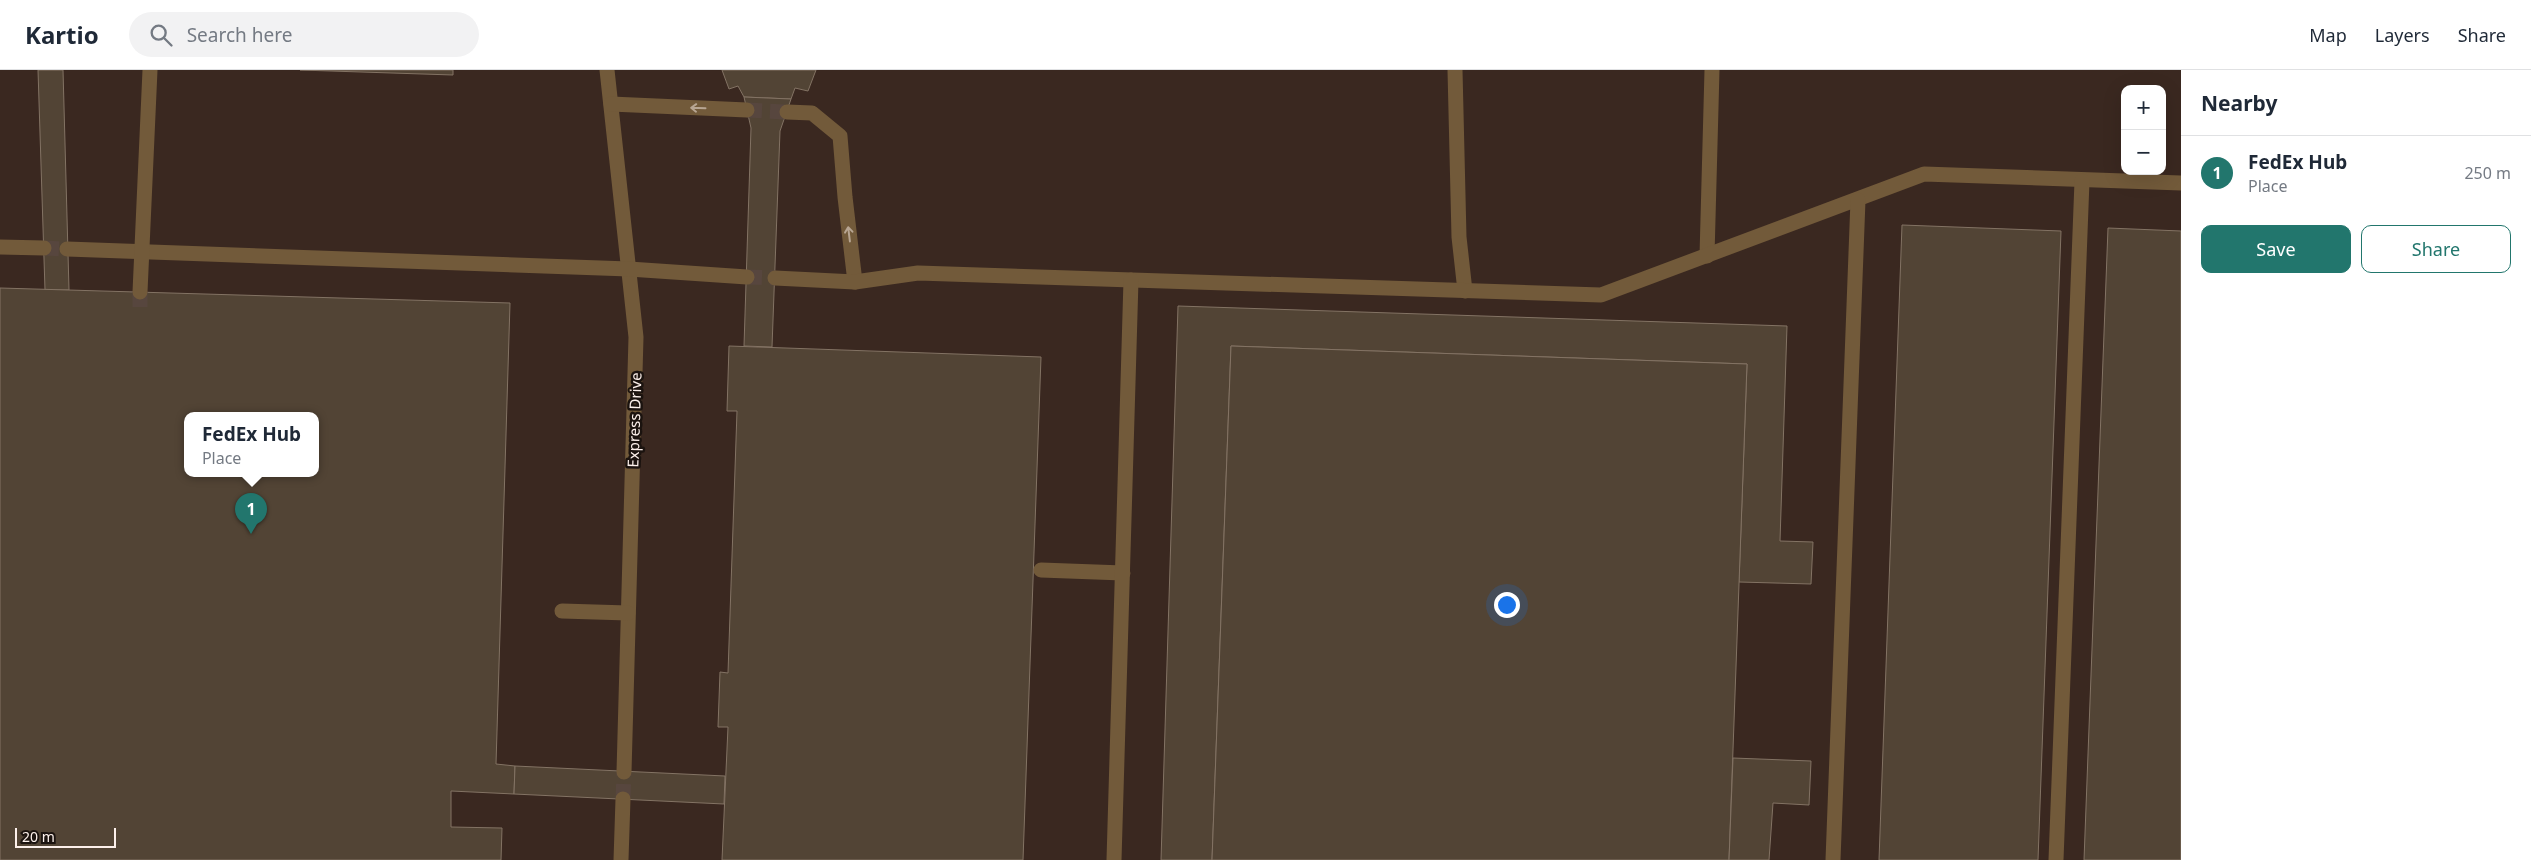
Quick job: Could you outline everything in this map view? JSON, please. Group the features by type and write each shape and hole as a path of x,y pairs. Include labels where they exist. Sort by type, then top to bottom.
{"street":[{"path":"140,292 150,70"},
{"name":"Express Drive","path":"607,70 636,337 624,772"},
{"path":"1455,70 1459,237 1465,291"},
{"path":"1707,256 1712,70"},
{"path":"611,104 747,110"},
{"path":"787,112 812,113 840,136 844,198 855,282"},
{"path":"775,278 855,282 918,273 1601,295 1924,174 2181,183"},
{"path":"2056,860 2082,181"},
{"path":"1833,860 1858,200"},
{"path":"0,248 44,248"},
{"path":"67,249 142,250 629,269 747,277"},
{"path":"1114,860 1131,280"},
{"path":"1041,570 1123,573"},
{"path":"562,611 628,613"},
{"path":"621,860 623,799"}],"building":[{"path":"38,70 63,70 69,290 45,290"},
{"path":"300,70 453,70 453,75"},
{"path":"722,70 816,70 808,91 795,88 791,99 744,97 738,86 729,89"},
{"path":"744,97 791,99 780,131 772,347 744,346 751,128"},
{"path":"1902,225 2061,231 2038,860 1879,860"},
{"path":"2108,228 2181,231 2181,860 2084,860"},
{"path":"0,288 510,303 496,764 515,766 514,794 451,791 451,827 502,828 501,860 0,860"},
{"path":"1178,306 1787,326 1780,541 1813,542 1811,584 1739,582 1747,364 1231,346 1212,860 1161,860"},
{"path":"729,346 1041,357 1023,860 722,860 728,727 718,727 720,672 728,673 737,411 727,411"},
{"path":"1231,346 1747,364 1729,860 1212,860"},
{"path":"1733,758 1811,761 1809,805 1773,803 1769,860 1729,860"},
{"path":"515,766 725,776 724,804 514,794"}],"tunnel":[{"path":"747,110 787,112"},
{"path":"44,248 67,249"},
{"path":"747,277 775,278"},
{"path":"140,292 140,311"},
{"path":"623,799 624,772"}],"place":[{"name":"FedEx Hub","path":"251,534"}]}
